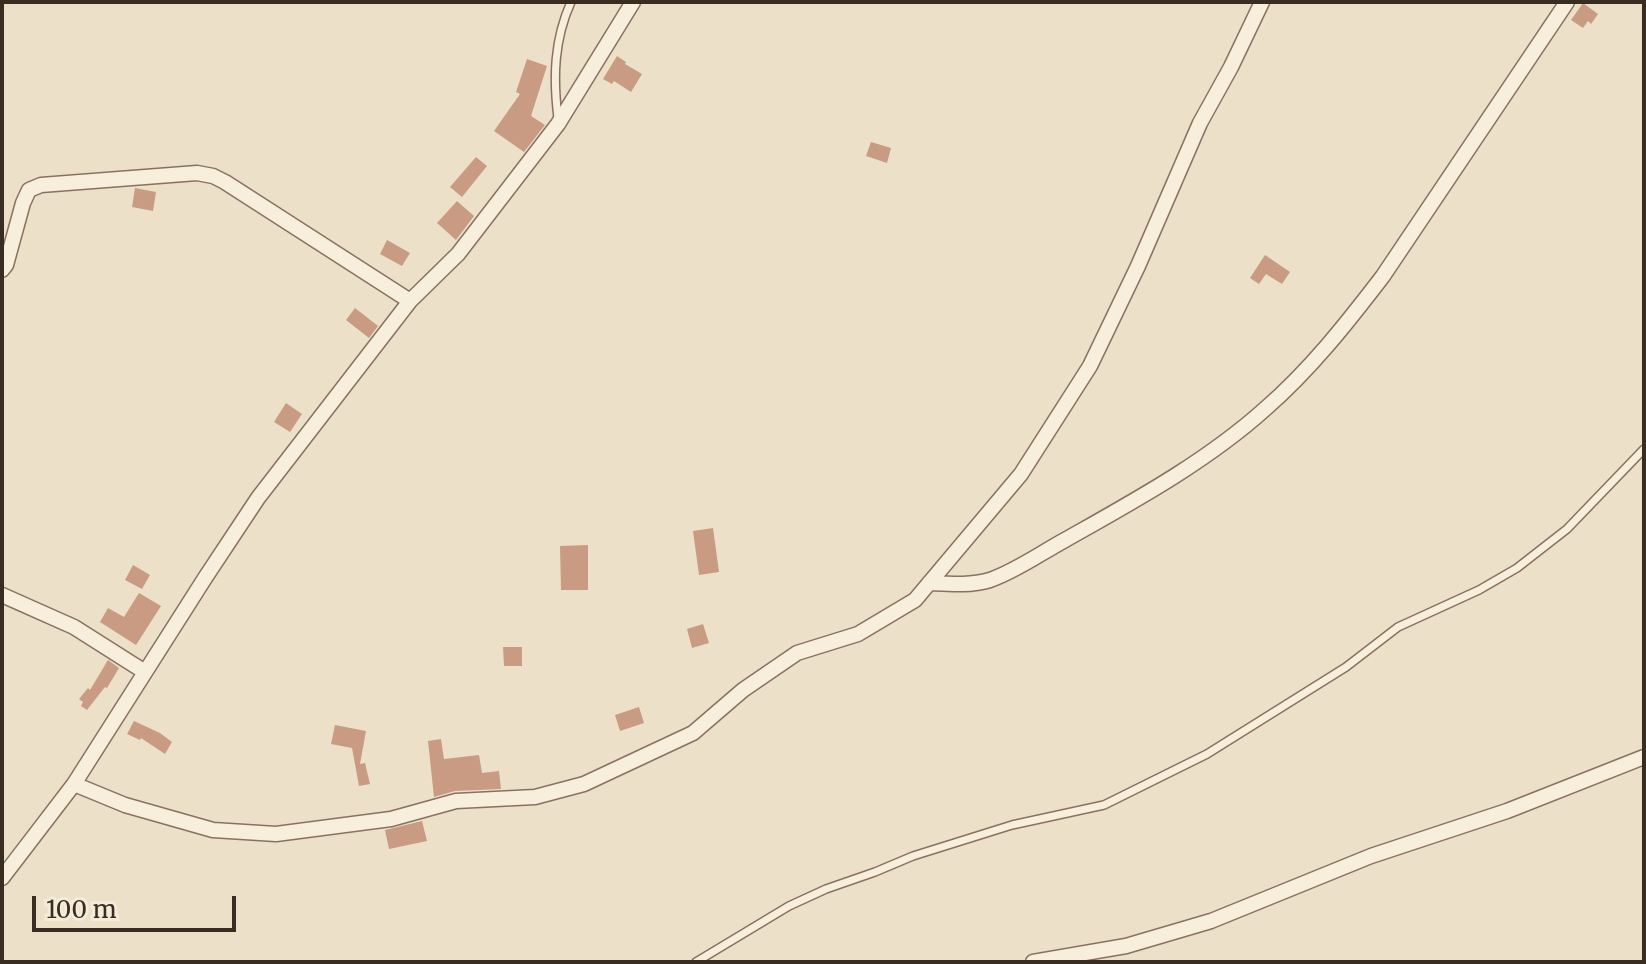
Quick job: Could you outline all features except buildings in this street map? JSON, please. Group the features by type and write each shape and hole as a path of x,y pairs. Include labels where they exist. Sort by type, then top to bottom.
{"street":[{"path":"2,878 74,784 258,498 410,301 458,254 558,124 633,2"},
{"path":"74,784 125,805 213,830 276,834 391,819 456,801 535,797 584,784 693,733 743,690 797,653 858,634 915,600 1021,474 1090,366 1138,266 1200,123 1262,2"},
{"path":"929,583 979,582 1007,572 1184,469 1224,443 1266,409 1310,365 1383,276 1567,2"},
{"path":"2,270 29,190 41,185 197,173 225,182 410,301"},
{"path":"2,595 74,627 145,672"},
{"path":"1033,962 1126,946 1211,921 1371,856 1507,811 1644,757"}],"lane":[{"path":"558,124 554,82 556,50 571,2"},
{"path":"696,962 789,906 826,889 913,856 1012,825 1104,805 1207,754 1346,667 1398,627 1479,590 1535,555 1582,515 1644,449"}]}
